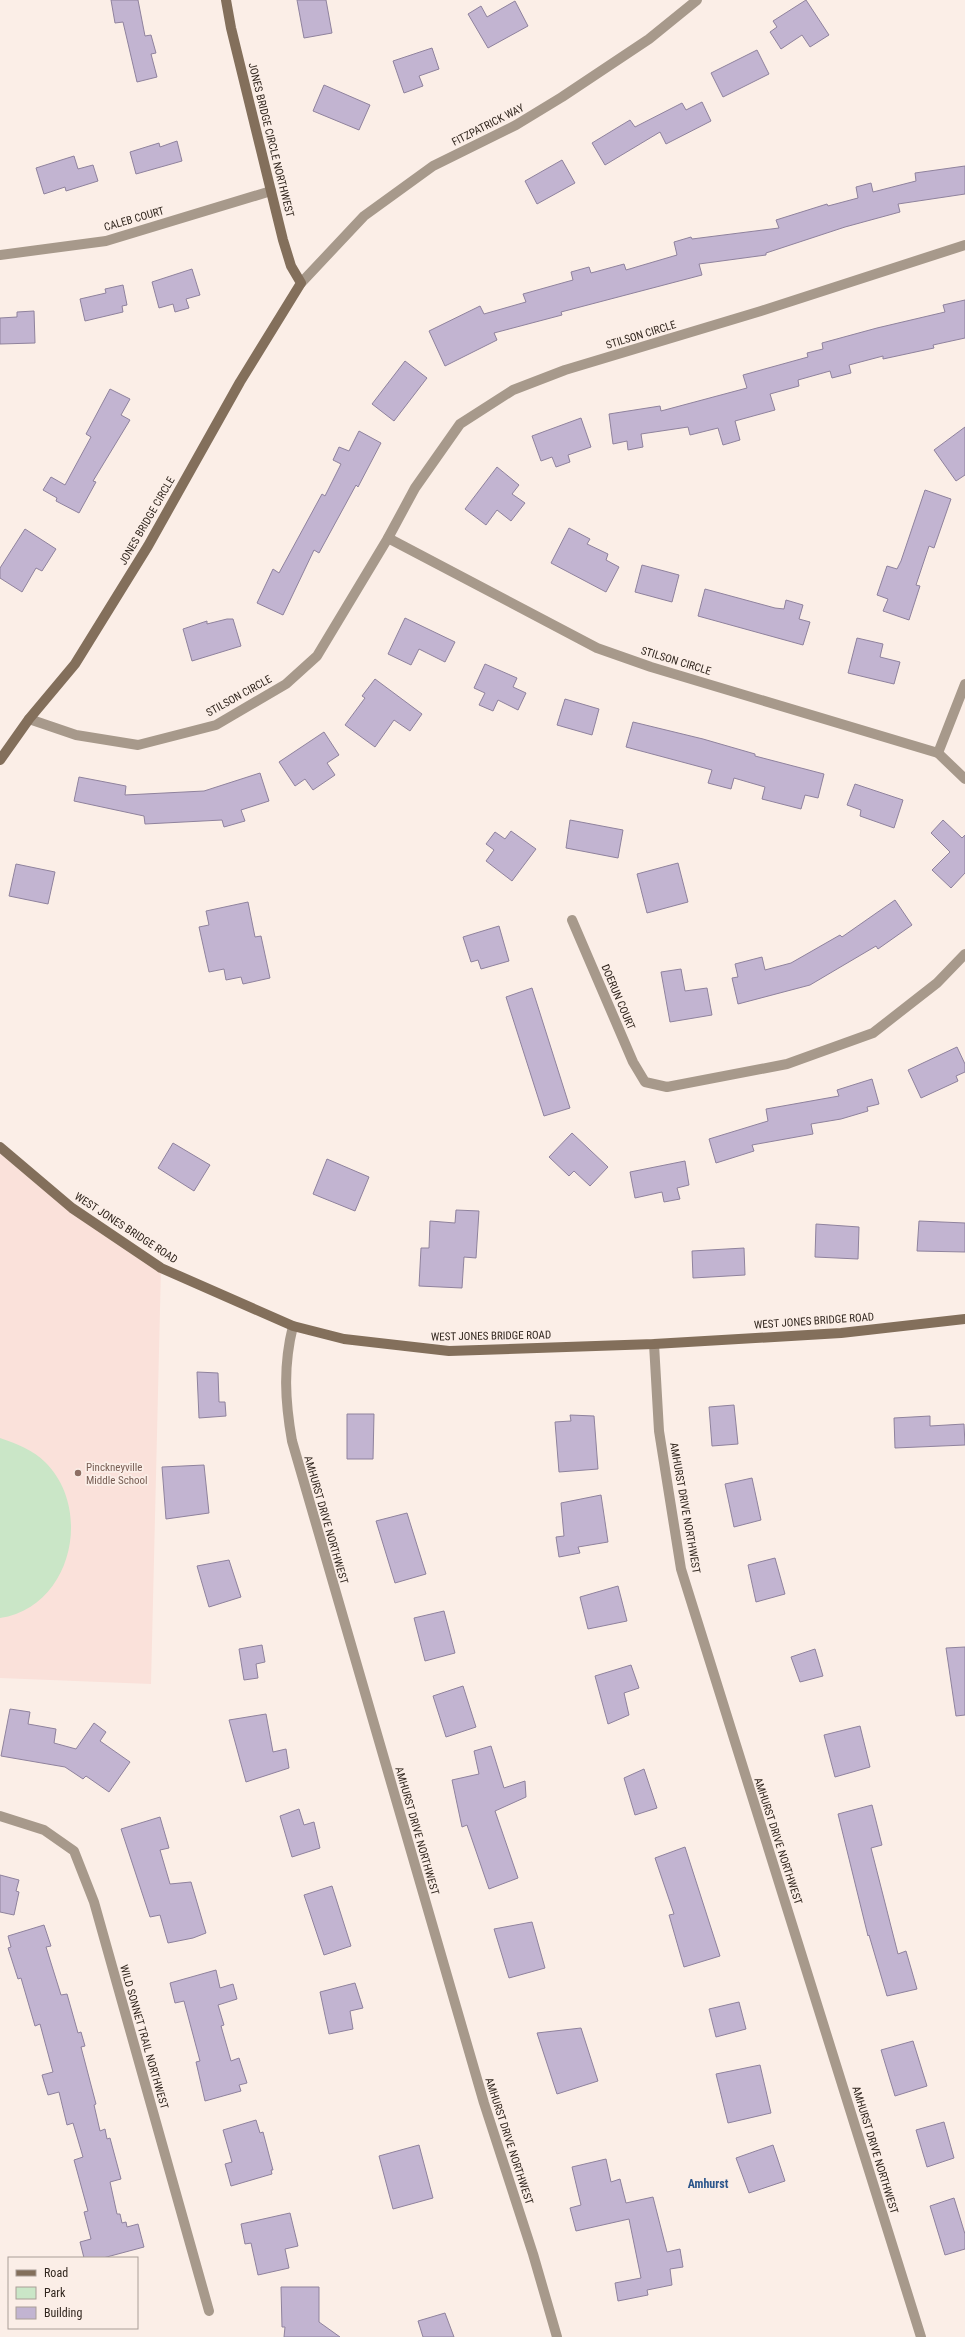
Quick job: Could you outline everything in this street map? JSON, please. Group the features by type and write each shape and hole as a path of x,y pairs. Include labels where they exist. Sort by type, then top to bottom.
{"street":[{"name":"JONES BRIDGE CIRCLE NORTHWEST","path":"226,0 231,28 283,240 291,266 301,283"},
{"name":"FITZPATRICK WAY","path":"301,283 364,216 433,166 516,126 649,38 697,0"},
{"name":"CALEB COURT","path":"0,255 106,240 271,190"},
{"name":"STILSON CIRCLE","path":"29,719 76,735 138,745 216,725 286,684 317,656 388,538 415,488 460,424 512,390 565,370 761,311 965,245"},
{"name":"JONES BRIDGE CIRCLE","path":"0,760 29,719 75,664 140,559 240,382 301,283"},
{"name":"STILSON CIRCLE","path":"388,538 598,648 651,667 938,753 965,779"},
{"path":"938,753 965,684"},
{"name":"DOERUN COURT","path":"572,920 625,1044 645,1082 667,1087 787,1064 873,1033 937,983 965,954"},
{"name":"WEST JONES BRIDGE ROAD","path":"0,1146 72,1208 161,1268 293,1326 344,1339 449,1351 654,1344 841,1333 965,1319"},
{"name":"AMHURST DRIVE NORTHWEST","path":"293,1326 288,1349 285,1400 292,1441 482,2096 533,2254 557,2337"},
{"name":"AMHURST DRIVE NORTHWEST","path":"654,1344 659,1431 681,1569 921,2337"},
{"name":"WILD SONNET TRAIL NORTHWEST","path":"0,1816 44,1830 74,1851 94,1902 209,2311"}],"shaded area":[{"name":"Pinckneyville Middle School","path":"0,1147 72,1208 161,1268 151,1684 0,1678"}],"green space":[{"path":"0,1438 19,1445 45,1462 60,1482 69,1505 71,1530 68,1554 58,1577 44,1596 24,1610 0,1618"}],"building":[{"path":"111,0 138,0 145,36 151,35 156,53 151,54 157,77 137,82 123,22 115,23"},
{"path":"297,0 326,0 332,33 304,38"},
{"path":"806,0 829,35 810,47 802,35 781,49 770,32 777,27 773,21"},
{"path":"515,1 528,26 488,48 468,14 481,6 487,17"},
{"path":"432,48 439,69 419,76 423,86 404,93 393,61"},
{"path":"757,50 769,74 723,97 711,73"},
{"path":"324,85 370,105 359,130 313,111"},
{"path":"702,102 711,121 666,144 660,132 605,165 592,143 630,120 635,127 682,103 686,110"},
{"path":"177,141 182,161 136,174 130,152 159,143 160,147"},
{"path":"74,156 78,169 93,165 98,181 66,191 65,187 44,194 36,168"},
{"path":"562,160 575,183 537,204 525,181"},
{"path":"965,166 965,194 898,204 900,212 845,227 766,253 766,255 699,264 702,275 561,312 562,315 494,333 497,340 445,366 429,331 480,306 484,314 526,302 523,294 573,280 571,272 589,267 591,273 624,264 626,270 677,255 674,242 691,237 692,239 779,228 776,220 827,204 828,206 858,198 856,187 871,183 873,192 916,181 915,173"},
{"path":"192,269 200,295 186,299 189,308 175,312 173,304 159,308 152,282"},
{"path":"123,285 127,305 122,306 123,312 85,321 80,299 106,293 105,289"},
{"path":"965,300 965,338 933,345 934,348 883,359 883,356 849,365 851,373 832,378 830,371 798,380 799,386 770,394 775,410 735,421 740,440 723,445 718,428 690,435 688,427 641,434 643,447 628,450 627,441 613,444 609,414 660,406 661,411 747,388 743,375 808,357 807,353 823,349 822,343 945,312 943,305"},
{"path":"34,311 35,343 0,344 0,318 17,317 17,312"},
{"path":"405,361 427,378 394,421 372,404"},
{"path":"110,389 130,399 121,415 130,420 93,481 96,482 79,513 56,501 57,498 43,490 51,477 65,485 91,437 86,434"},
{"path":"581,418 591,447 568,455 570,462 556,467 552,457 541,461 532,436"},
{"path":"965,427 965,475 956,481 934,450"},
{"path":"359,431 381,443 358,487 356,485 319,553 314,550 283,615 257,603 273,569 279,573 322,494 325,496 341,464 333,460 339,447 349,451"},
{"path":"497,467 519,485 512,494 525,503 511,521 497,510 486,525 465,509"},
{"path":"925,490 951,499 934,548 929,546 916,585 920,586 909,620 883,611 888,599 877,595 887,566 897,569 901,561"},
{"path":"569,528 590,539 587,544 608,554 606,560 619,567 606,592 551,563"},
{"path":"25,529 56,549 42,571 36,568 22,592 0,578 0,568"},
{"path":"642,565 679,575 672,602 635,592"},
{"path":"705,589 775,608 784,609 786,600 803,605 799,619 810,622 803,645 698,616"},
{"path":"405,618 455,642 445,662 419,649 411,665 388,654"},
{"path":"233,619 241,646 192,661 183,629 207,621 207,624"},
{"path":"857,638 883,644 880,657 900,662 894,684 848,673"},
{"path":"485,664 517,678 513,687 526,693 518,710 498,700 493,711 479,705 485,693 474,688"},
{"path":"375,679 422,714 410,731 394,720 375,747 345,725 365,698 362,696"},
{"path":"565,699 599,709 592,735 557,725"},
{"path":"633,722 703,739 755,754 755,756 824,774 818,798 805,795 801,809 762,799 765,787 734,778 731,789 708,783 712,770 626,747"},
{"path":"324,732 339,755 327,763 335,775 313,790 305,779 295,786 279,762"},
{"path":"260,773 269,801 241,810 245,821 224,827 222,820 145,824 144,816 74,801 79,777 126,786 125,795 204,791"},
{"path":"855,784 903,800 894,828 860,816 861,810 847,805"},
{"path":"570,820 623,830 618,858 566,848"},
{"path":"943,820 962,838 965,835 965,873 951,888 932,870 950,852 931,833"},
{"path":"511,831 536,849 512,881 486,861 494,850 486,844 495,832 505,839"},
{"path":"678,863 688,902 647,913 637,874"},
{"path":"16,864 55,872 48,904 9,896"},
{"path":"895,900 912,925 878,949 876,946 810,985 738,1004 732,978 738,977 735,964 762,957 765,970 791,963 840,935 842,937"},
{"path":"248,902 255,937 261,936 270,978 243,984 241,977 226,980 224,969 209,972 199,927 209,925 206,911"},
{"path":"499,926 509,961 481,969 478,960 471,962 463,937"},
{"path":"681,969 685,991 707,988 712,1015 670,1022 661,972"},
{"path":"532,988 570,1108 544,1116 506,997"},
{"path":"957,1047 965,1064 965,1072 956,1076 958,1081 921,1098 908,1070"},
{"path":"872,1079 879,1104 867,1107 868,1111 841,1119 811,1124 813,1134 752,1145 754,1151 716,1163 709,1139 768,1121 766,1109 839,1096 837,1090"},
{"path":"572,1133 608,1167 590,1186 574,1171 569,1176 549,1157"},
{"path":"173,1143 210,1165 194,1191 158,1168"},
{"path":"327,1159 369,1177 355,1211 313,1194"},
{"path":"685,1161 689,1185 677,1188 680,1199 664,1202 662,1192 635,1198 630,1172"},
{"path":"456,1210 479,1211 476,1258 464,1257 462,1288 419,1286 421,1248 429,1248 430,1221 455,1223"},
{"path":"919,1221 965,1223 965,1252 917,1251"},
{"path":"816,1224 859,1227 858,1259 815,1257"},
{"path":"744,1248 745,1275 693,1278 692,1251"},
{"path":"197,1372 218,1373 219,1402 225,1402 226,1416 199,1418"},
{"path":"734,1405 738,1444 712,1446 709,1407"},
{"path":"347,1414 374,1414 373,1459 347,1459"},
{"path":"570,1415 594,1416 598,1469 559,1472 555,1422 571,1421"},
{"path":"930,1416 930,1426 964,1424 965,1445 895,1448 894,1418"},
{"path":"204,1465 209,1513 166,1519 162,1467"},
{"path":"752,1478 761,1520 734,1527 725,1484"},
{"path":"601,1495 608,1542 578,1547 580,1553 559,1557 556,1537 564,1536 561,1503"},
{"path":"407,1513 426,1574 395,1583 376,1521"},
{"path":"775,1558 785,1594 756,1602 748,1565"},
{"path":"229,1560 241,1597 209,1607 197,1566"},
{"path":"618,1586 627,1621 588,1629 580,1597"},
{"path":"444,1611 455,1653 425,1661 414,1618"},
{"path":"262,1645 265,1662 256,1664 258,1678 244,1680 239,1649"},
{"path":"965,1647 965,1715 956,1716 946,1648"},
{"path":"815,1649 823,1676 800,1682 791,1657"},
{"path":"631,1665 639,1688 624,1693 629,1715 608,1724 595,1676"},
{"path":"463,1686 476,1727 446,1737 433,1696"},
{"path":"10,1709 30,1712 28,1724 56,1729 54,1743 76,1749 94,1723 106,1732 100,1741 130,1762 109,1792 86,1776 83,1779 65,1767 1,1756"},
{"path":"266,1714 273,1752 286,1749 289,1768 246,1782 229,1720"},
{"path":"860,1726 870,1767 835,1777 824,1735"},
{"path":"491,1746 504,1788 525,1781 526,1797 495,1811 518,1878 489,1889 467,1825 462,1827 452,1780 479,1774 474,1751"},
{"path":"644,1769 657,1808 635,1815 624,1778"},
{"path":"872,1805 882,1845 871,1848 898,1954 906,1951 917,1989 887,1996 869,1935 868,1936 838,1814"},
{"path":"299,1809 304,1825 314,1822 320,1848 292,1857 280,1816"},
{"path":"160,1817 169,1848 160,1850 170,1884 191,1882 206,1933 193,1938 168,1943 160,1915 150,1917 121,1829"},
{"path":"685,1847 720,1956 684,1967 669,1915 674,1914 655,1858"},
{"path":"0,1875 19,1880 16,1891 19,1892 14,1915 0,1912"},
{"path":"332,1886 351,1946 324,1955 304,1895"},
{"path":"532,1922 545,1968 509,1978 494,1929"},
{"path":"44,1925 51,1946 46,1947 61,1995 67,1994 78,2033 81,2032 85,2046 81,2047 96,2104 94,2105 100,2131 105,2129 107,2139 110,2138 121,2179 110,2182 117,2214 120,2214 122,2223 126,2222 127,2227 138,2224 144,2247 107,2257 84,2257 80,2242 91,2239 84,2212 88,2211 74,2160 83,2157 73,2123 67,2125 59,2092 48,2095 42,2075 53,2072 40,2024 35,2026 21,1978 18,1979 8,1948 11,1947 8,1936"},
{"path":"216,1970 220,1988 233,1984 237,1999 218,2005 224,2025 221,2026 231,2061 239,2058 247,2083 239,2085 241,2091 205,2101 196,2062 200,2061 184,2001 175,2003 170,1983"},
{"path":"355,1983 363,2008 350,2011 353,2029 329,2034 320,1992"},
{"path":"739,2002 746,2029 716,2037 709,2009"},
{"path":"581,2028 598,2081 557,2094 537,2033"},
{"path":"913,2041 927,2086 895,2096 881,2050"},
{"path":"760,2065 771,2113 728,2123 716,2074"},
{"path":"256,2120 260,2133 263,2132 273,2170 271,2170 272,2174 231,2186 225,2164 232,2162 223,2130"},
{"path":"944,2122 954,2158 927,2167 916,2130"},
{"path":"419,2145 433,2198 393,2209 379,2156"},
{"path":"773,2145 785,2181 749,2193 736,2158"},
{"path":"606,2159 611,2182 620,2179 626,2203 653,2197 667,2252 680,2249 683,2267 670,2269 672,2285 647,2290 648,2295 618,2301 615,2283 641,2278 629,2219 576,2231 570,2208 581,2205 572,2167"},
{"path":"954,2198 965,2234 965,2249 945,2255 930,2206"},
{"path":"290,2213 298,2246 285,2249 289,2268 258,2275 251,2243 245,2244 241,2224"},
{"path":"281,2287 319,2287 319,2322 340,2337 284,2337 285,2327 282,2327"},
{"path":"445,2313 454,2337 423,2337 418,2321"}],"place":[{"name":"Pinckneyville Middle School","path":"78,1473"}],"district":[{"name":"Amhurst","path":"708,2184"}]}
